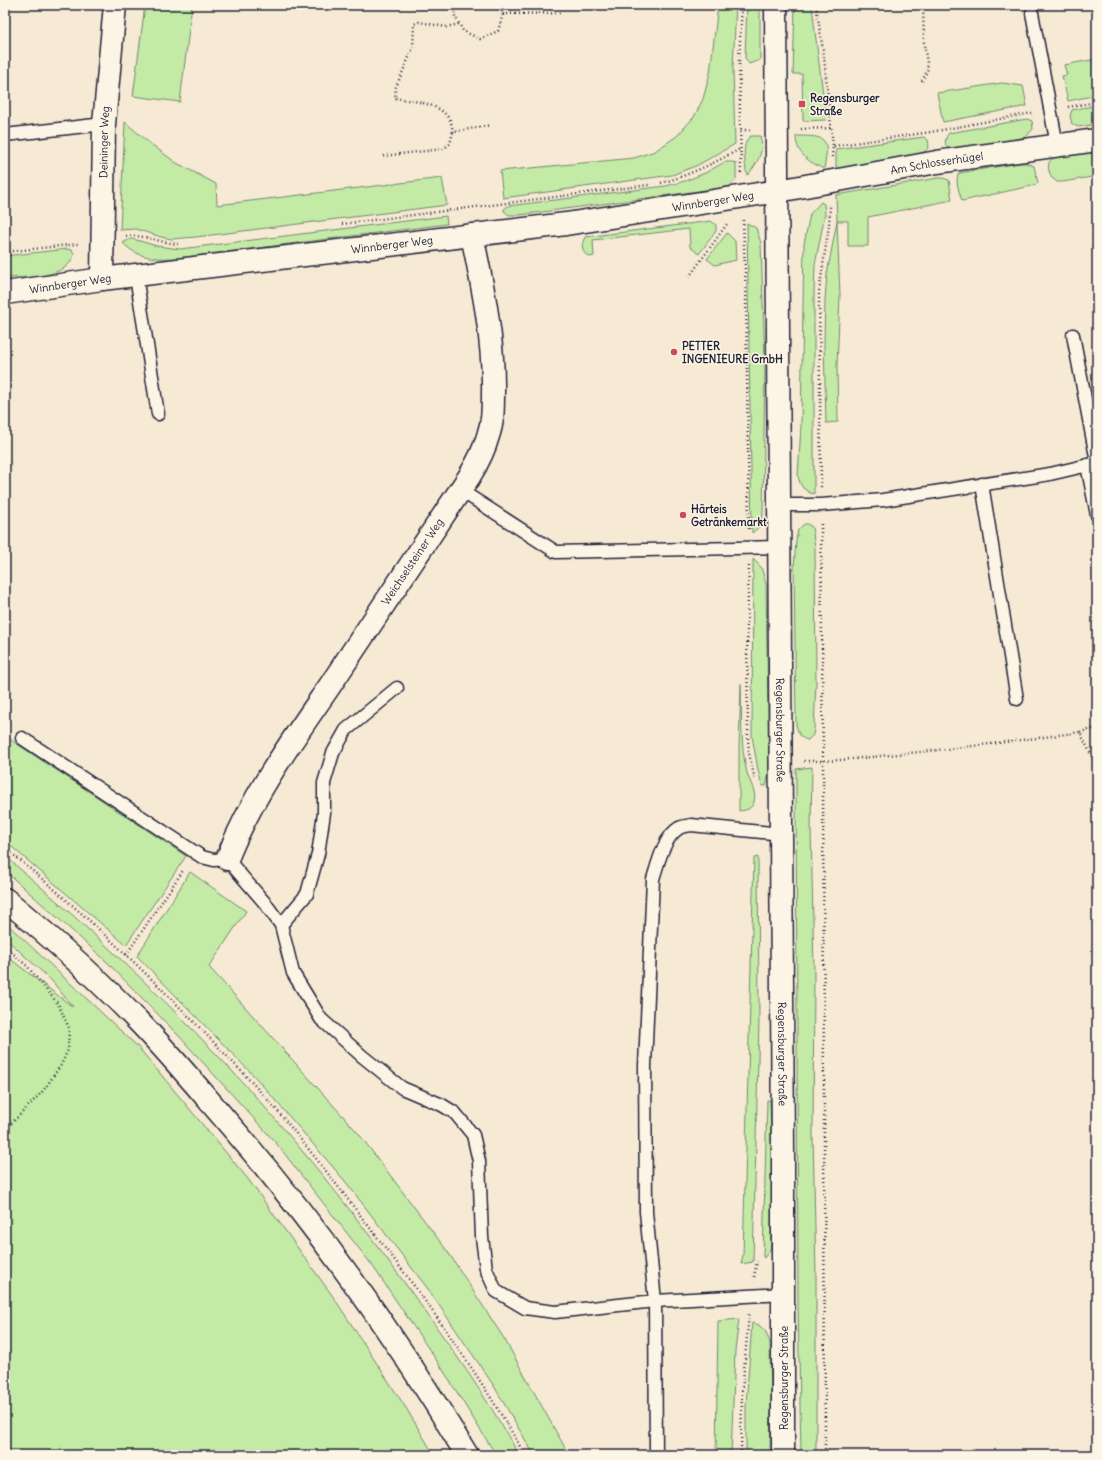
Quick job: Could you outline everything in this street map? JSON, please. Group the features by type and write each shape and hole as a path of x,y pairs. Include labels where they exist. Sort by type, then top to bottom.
{"main road":[{"name":"Deininger Weg","path":"102,279 104,124 115,5"},
{"name":"Regensburger Straße","path":"776,5 782,834 784,1455"},
{"name":"Am Schlosserhügel","path":"778,192 937,162 1097,140"},
{"name":"Winnberger Weg","path":"5,293 102,279 566,224 778,192"},
{"name":"Weichselsteiner Weg","path":"227,859 235,838 249,810 280,758 460,490 480,457 489,435 493,412 491,337 484,291 472,236"},
{"path":"5,898 90,973 139,1022 175,1061 279,1183 355,1283 399,1346 442,1412 467,1455"}],"lane":[{"path":"1032,13 1057,145"},
{"path":"5,135 104,124"},
{"path":"136,276 158,414"},
{"path":"1073,334 1094,463 1097,515"},
{"path":"779,505 883,500 1050,474 1094,463"},
{"path":"982,484 1017,698"},
{"path":"460,490 556,552 780,547"},
{"path":"281,924 307,894 318,854 324,813 324,783 333,753 346,730 398,688"},
{"path":"22,738 195,853 208,860 227,859 281,924 293,973 321,1019 362,1056 402,1088 442,1105 455,1113 473,1135 478,1161 482,1237 486,1269 496,1291 525,1308 555,1312 655,1301 784,1294"},
{"path":"656,1455 655,1301 646,1212 645,1066 653,879 660,856 668,839 679,828 691,825 782,834"}],"path":[{"path":"459,5 454,14 463,31 480,39 498,31 503,14 500,5"},
{"path":"689,277 727,224 735,198 740,149 739,59 742,5"},
{"path":"816,5 824,57 833,146 829,225 819,292 823,762 825,1455"},
{"path":"922,81 928,69 924,44 923,5"},
{"path":"503,14 560,14"},
{"path":"383,156 443,149 450,144 453,132 448,117 439,110 424,103 395,98 395,93 396,87 413,48 414,24 419,22 446,27 459,24"},
{"path":"833,146 931,132 1097,102"},
{"path":"453,132 491,125"},
{"path":"660,183 680,178 702,169 740,149"},
{"path":"342,224 652,184"},
{"path":"735,198 746,295 750,547 747,624 748,737 749,753 756,784"},
{"path":"5,252 103,241 128,236 137,236 156,241 184,244"},
{"path":"781,760 823,762 957,748 1080,732 1097,728"},
{"path":"1080,732 1097,767"},
{"path":"5,848 33,871 163,990 235,1064 274,1108 324,1169 390,1254 465,1357 525,1455"},
{"path":"126,955 195,853"},
{"path":"5,946 26,966 58,1004 69,1028 68,1050 61,1065 43,1091 5,1130"},
{"path":"741,1455 742,1392 751,1296 758,1260"}],"green space":[{"path":"145,5 192,5 180,102 133,96"},
{"path":"718,5 736,5 733,68 735,144 698,165 672,175 503,198 500,171 634,158 655,151 677,136 694,117 703,99 710,73"},
{"path":"747,5 760,5 760,60 749,64 745,58"},
{"path":"795,5 812,5 826,120 803,121 802,74 793,74"},
{"path":"1097,59 1097,95 1068,101 1062,76 1067,75 1064,65"},
{"path":"1002,83 1023,86 1027,106 943,122 937,93"},
{"path":"1097,105 1097,124 1078,127 1072,124 1070,116 1072,110"},
{"path":"1027,119 1032,121 1033,129 1026,137 957,150 950,149 946,146 945,142 949,133"},
{"path":"125,122 175,162 216,184 217,205 442,178 447,205 172,239 136,229 120,230"},
{"path":"751,136 760,136 762,147 757,162 748,175 746,171 744,152 746,143"},
{"path":"796,136 814,137 824,140 826,144 826,158 824,169 804,157 798,148"},
{"path":"924,137 928,140 929,146 925,151 917,155 836,170 836,149"},
{"path":"1097,149 1097,176 1063,182 1057,182 1051,177 1048,166 1050,161 1055,157"},
{"path":"725,162 736,163 736,179 730,186 721,188 520,215 509,215 504,211 504,209 508,206 666,186 685,181 705,173"},
{"path":"1026,163 1034,166 1038,183 1036,185 962,201 957,183 959,173"},
{"path":"938,178 949,180 952,200 868,217 868,246 848,246 848,221 837,221 836,195"},
{"path":"821,202 824,204 825,214 815,265 814,294 814,494 803,488 798,476 801,426 804,244 810,214"},
{"path":"446,216 447,224 185,257 152,258 137,253 123,243 133,239 157,246 180,249"},
{"path":"711,221 716,225 716,231 699,254 690,247 689,229 593,240 594,256 589,257 584,253 582,248 585,237"},
{"path":"837,221 840,295 837,366 838,422 826,423 824,343 825,299 827,274"},
{"path":"747,223 756,228 761,243 765,361 763,515 759,527 752,533"},
{"path":"727,233 735,241 736,260 715,265 707,259"},
{"path":"67,249 72,250 74,254 70,262 64,268 45,275 34,277 5,278 5,256"},
{"path":"804,524 812,527 815,548 816,682 814,729 813,735 808,740 801,737 796,725 794,568 798,530"},
{"path":"753,559 761,567 766,584 769,773 766,786 762,785 752,736"},
{"path":"741,684 743,751 747,773 755,798 753,805 750,808 739,811 739,748"},
{"path":"5,736 186,856 126,945 5,841"},
{"path":"812,767 811,827 814,972 813,1134 816,1276 816,1455 801,1455 798,1305 796,769"},
{"path":"5,856 102,942 165,1002 226,1064 296,1143 372,1239 453,1350 507,1433 519,1455 496,1455 443,1370 372,1265 276,1143 178,1035 105,960 5,871"},
{"path":"758,857 759,1020 753,1262 741,1264 743,1255 754,858"},
{"path":"190,872 246,911 209,967 359,1134 448,1252 505,1340 569,1455 534,1455 494,1386 428,1289 345,1181 256,1078 137,956"},
{"path":"5,922 138,1047 248,1179 334,1298 406,1408 434,1455 5,1455 5,955 73,1007 51,980 5,938"},
{"path":"767,1100 770,1100 772,1164 771,1241 770,1250 764,1258 763,1257"},
{"path":"739,1319 735,1351 731,1455 716,1455 718,1321"},
{"path":"752,1323 759,1325 766,1332 770,1343 770,1455 746,1455 746,1405"}],"place":[{"name":"Regensburger Straße","path":"802,104"},
{"name":"PETTER INGENIEURE GmbH","path":"674,352"},
{"name":"Härteis Getränkemarkt","path":"683,515"}]}
